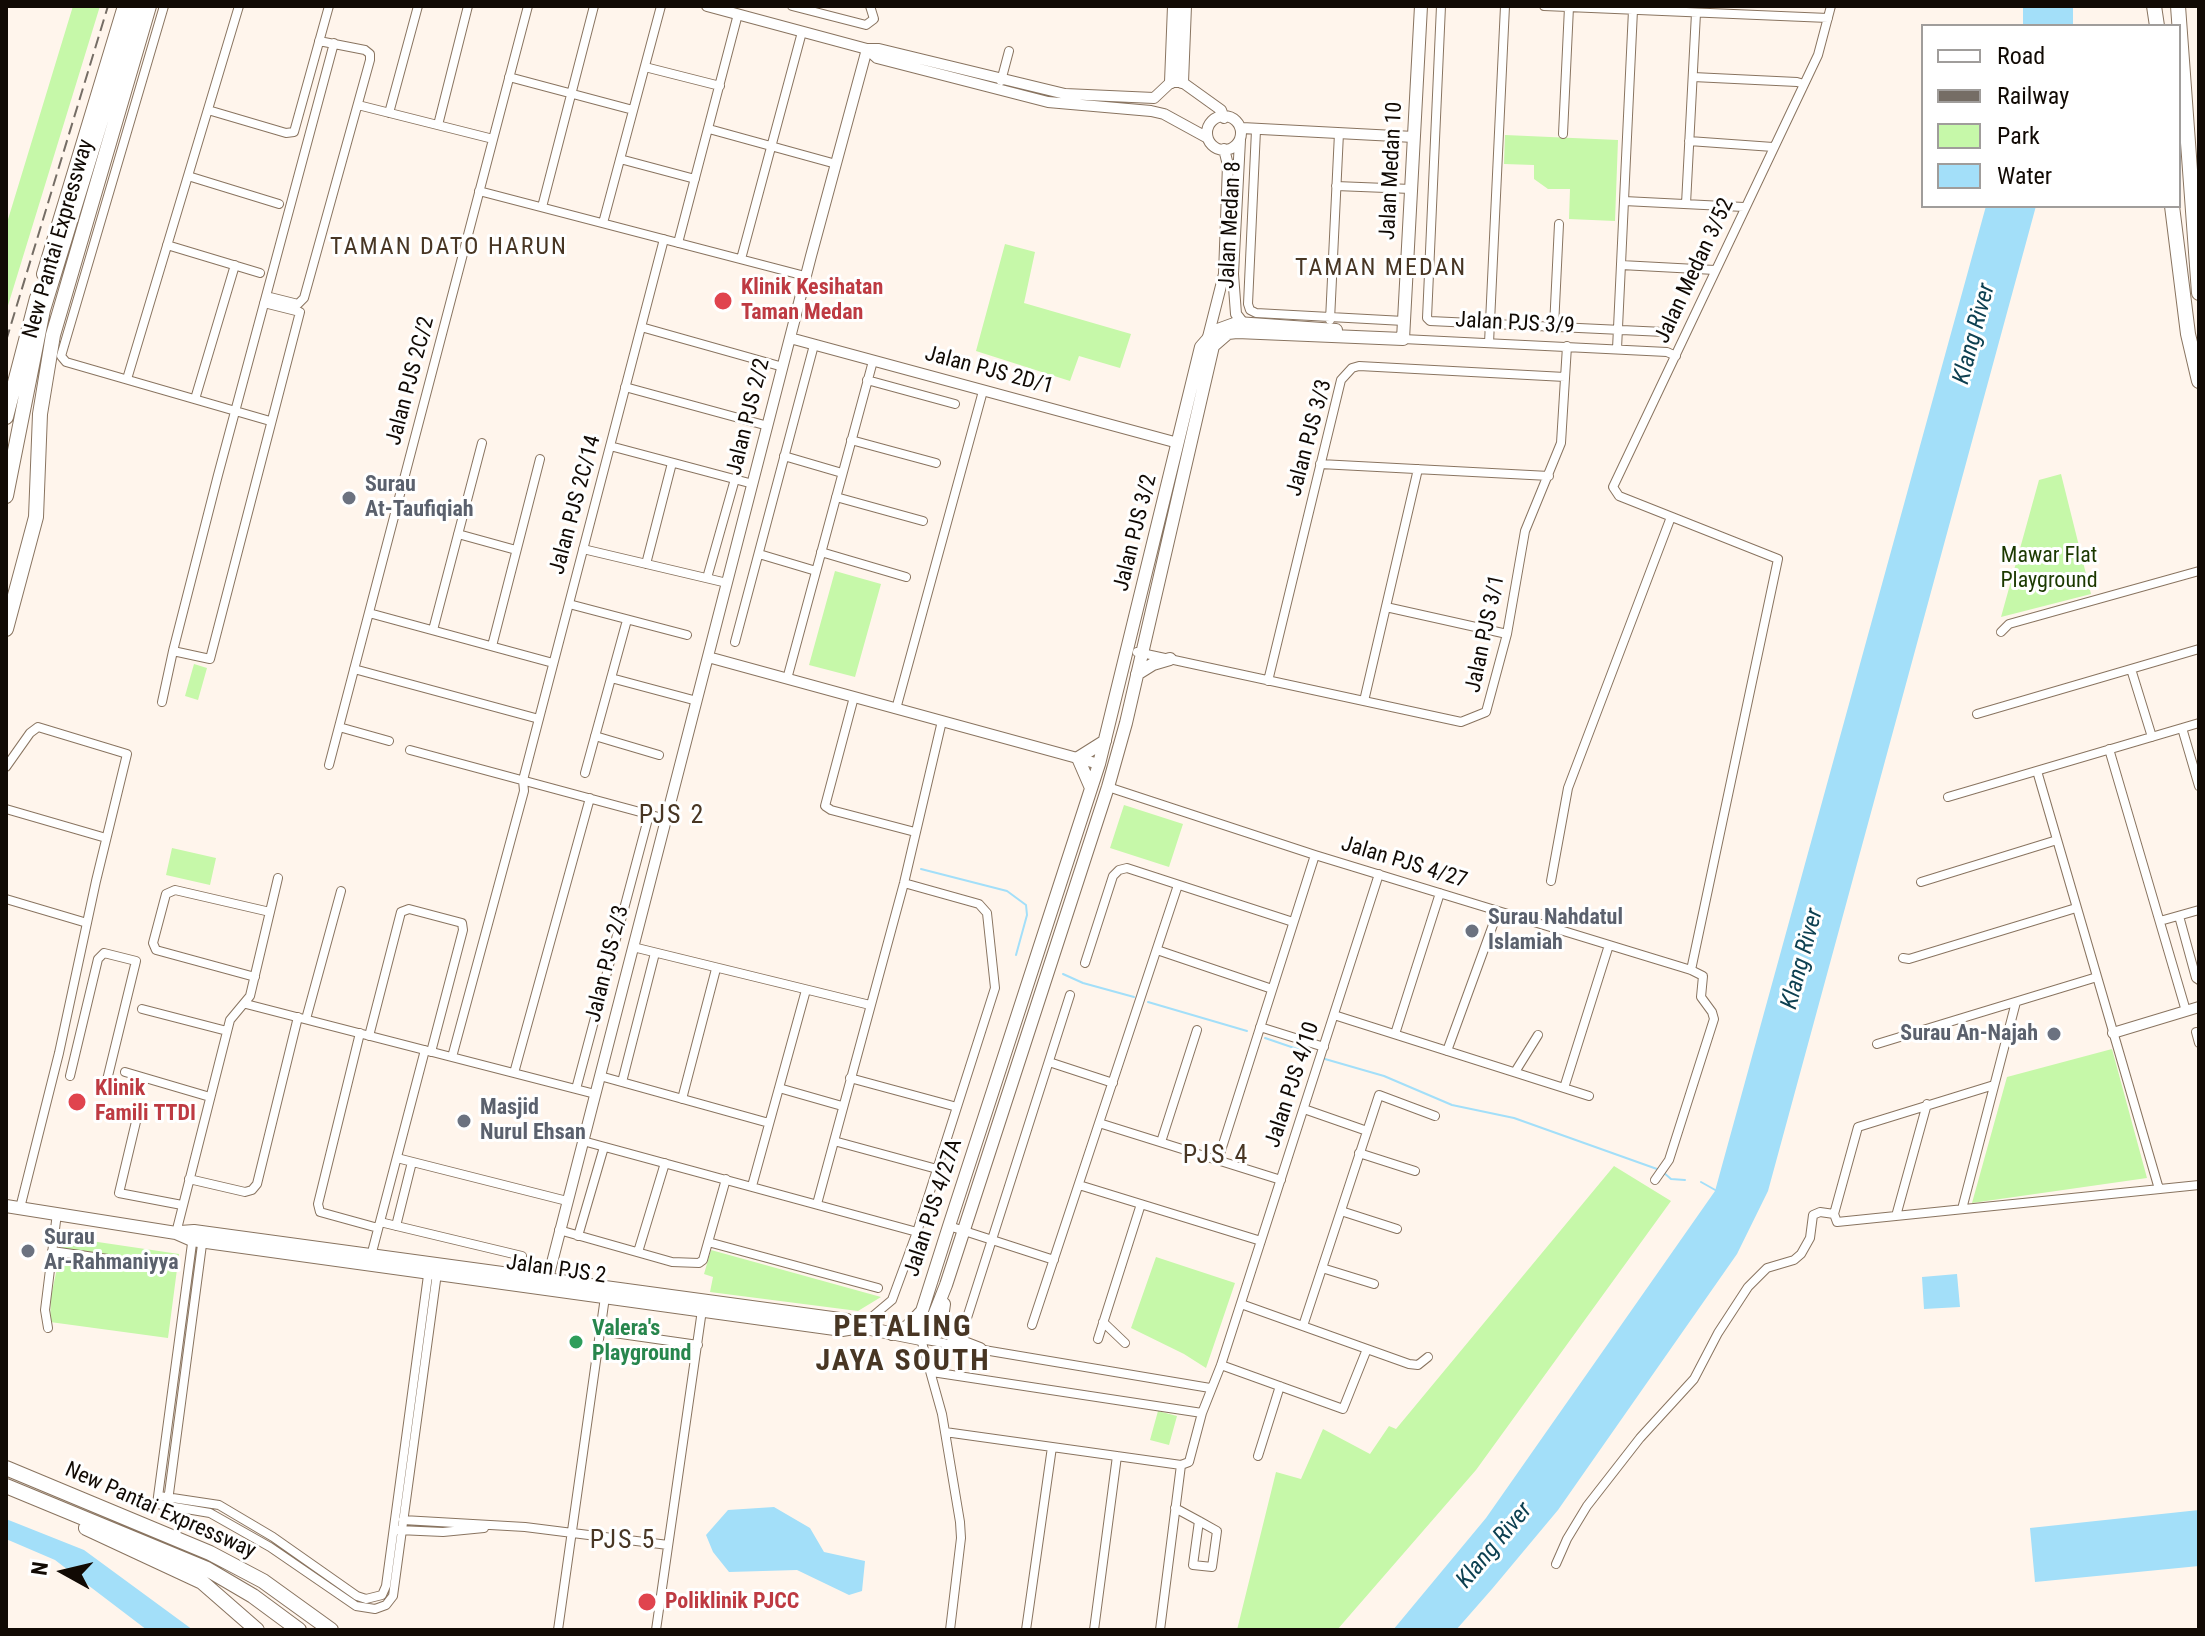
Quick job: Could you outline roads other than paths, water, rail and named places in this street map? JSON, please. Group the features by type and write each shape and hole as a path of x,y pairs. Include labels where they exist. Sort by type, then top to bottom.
{"highway":[{"path":"6,417 31,318 125,6"},
{"name":"New Pantai Expressway","path":"6,496 43,310 136,6"},
{"name":"New Pantai Expressway","path":"6,629 36,517 40,414 53,335 149,6"},
{"path":"2185,6 2186,138"},
{"path":"2181,56 2199,293"},
{"path":"2172,208 2188,334 2199,381"},
{"name":"New Pantai Expressway","path":"6,1468 210,1553 263,1581 331,1630"},
{"path":"6,1489 191,1575 215,1591 257,1630"},
{"name":"New Pantai Expressway","path":"6,1489 207,1569 253,1596 297,1629"}],"main road":[{"path":"1174,6 1177,82"},
{"path":"1177,82 1185,6"},
{"name":"Jalan Medan 10","path":"1403,339 1421,6"},
{"name":"Jalan PJS 3/9","path":"1221,333 1243,323 1330,322 1351,336"},
{"name":"Jalan PJS 3/9","path":"1221,333 1403,339"},
{"name":"Jalan PJS 3/2","path":"1108,787 1137,674 1135,652 1195,369 1201,347 1221,333"},
{"name":"Jalan PJS 3/2","path":"1099,764 1135,652 1213,346 1221,333"},
{"path":"1137,674 1153,664 1170,659"},
{"path":"1091,788 1078,758 1105,741"},
{"name":"Jalan PJS 4/27A","path":"926,1340 920,1325 922,1311 1099,764"},
{"name":"Jalan PJS 4/27A","path":"926,1340 1025,1047 1108,787"},
{"path":"1022,1004 1025,1013 1037,1009"},
{"path":"1009,1043 1018,1038 1025,1047"},
{"name":"Jalan PJS 2","path":"6,1206 176,1233 546,1284 605,1297 842,1330 860,1327 926,1340"},
{"name":"Jalan PJS 2","path":"198,1236 371,1256 433,1269"},
{"path":"546,1284 847,1320 860,1327"},
{"path":"946,1285 944,1324 954,1339 980,1349"},
{"path":"892,1334 908,1326 922,1311"}],"street":[{"path":"164,6 61,356 66,362 270,421"},
{"path":"127,379 239,6"},
{"path":"389,113 418,6"},
{"path":"438,125 468,6"},
{"name":"Jalan PJS 2C/2","path":"329,765 528,6"},
{"path":"542,207 594,6"},
{"path":"603,223 661,6"},
{"path":"707,6 867,49 879,49 1064,105 1134,107 1164,114 1206,137 1216,147 1224,149 1235,146 1240,140"},
{"path":"792,6 866,25 874,19 870,6"},
{"path":"1441,6 1426,315 1430,321 1664,332"},
{"path":"1489,343 1505,6"},
{"path":"1544,6 1828,18"},
{"name":"Jalan Medan 3/52","path":"1671,517 1619,496 1613,487 1818,55 1831,6"},
{"path":"208,110 286,133 294,132 326,7"},
{"path":"1563,134 1569,7"},
{"path":"1617,349 1633,10"},
{"path":"1686,204 1696,13"},
{"path":"678,243 738,14"},
{"path":"741,259 802,32"},
{"path":"265,300 298,304 304,298 370,54 358,48 319,41"},
{"path":"162,702 235,411 334,43"},
{"name":"Jalan PJS 2/2","path":"708,657 805,276 867,49"},
{"path":"1000,84 1009,51"},
{"path":"645,67 720,86"},
{"path":"509,77 633,110"},
{"path":"1693,77 1804,84"},
{"path":"1000,84 1065,94 1142,99 1154,98 1177,82 1221,110 1224,118"},
{"path":"358,105 493,139"},
{"path":"1206,137 1209,123 1224,118 1242,128 1233,274 1236,314 1243,323"},
{"name":"Jalan Medan 8","path":"1242,128 1414,137"},
{"path":"709,129 836,164"},
{"name":"Jalan Medan 8","path":"1256,130 1248,308 1256,313 1330,322 1404,321"},
{"path":"1330,322 1339,133"},
{"path":"1689,141 1773,147"},
{"path":"1221,333 1228,165 1224,149"},
{"path":"620,159 695,179"},
{"path":"188,176 279,204"},
{"path":"1336,186 1411,189"},
{"path":"479,191 805,276"},
{"path":"1624,201 1744,207"},
{"path":"1554,327 1559,224"},
{"name":"Jalan PJS 2C/14","path":"452,1057 524,791 523,780 664,239"},
{"path":"167,245 260,273"},
{"path":"195,399 235,265"},
{"path":"1621,265 1715,270"},
{"path":"173,651 210,659 300,312 265,300"},
{"path":"641,327 783,367"},
{"name":"Jalan PJS 2D/1","path":"790,338 1178,443"},
{"name":"Jalan PJS 3/9","path":"1403,339 1667,352 1676,356"},
{"path":"735,642 814,345"},
{"name":"Jalan PJS 3/1","path":"1135,652 1467,722 1486,712 1507,634 1525,531 1561,443 1567,346"},
{"path":"787,679 873,361"},
{"name":"Jalan PJS 3/3","path":"1268,681 1340,382 1352,368 1565,377"},
{"path":"867,380 955,404"},
{"path":"625,387 768,426"},
{"path":"896,709 983,391"},
{"path":"851,440 936,463"},
{"path":"433,630 482,443"},
{"path":"610,446 753,484"},
{"path":"784,456 842,473"},
{"path":"492,646 540,459"},
{"path":"646,564 672,463"},
{"path":"1320,464 1549,476"},
{"path":"1364,701 1418,469"},
{"path":"707,578 735,479"},
{"path":"836,497 923,521"},
{"path":"1551,881 1568,788 1671,517 1778,559 1691,970 1703,976 1701,997 1714,1019 1669,1160 1655,1180"},
{"path":"458,534 516,550"},
{"path":"583,549 727,583"},
{"path":"821,552 906,577"},
{"path":"759,554 816,571"},
{"path":"2001,632 2009,624 2199,571"},
{"path":"569,604 687,635"},
{"path":"1386,607 1507,634"},
{"path":"369,613 553,663"},
{"path":"585,773 627,620"},
{"path":"1977,714 2199,649"},
{"path":"708,657 1099,764"},
{"name":"Jalan PJS 2/3","path":"546,1284 708,657"},
{"path":"354,669 539,719"},
{"path":"2131,669 2152,737"},
{"path":"611,678 697,701"},
{"path":"854,697 825,806 915,832"},
{"path":"817,1204 904,883 942,721"},
{"path":"1948,797 2199,723"},
{"path":"6,767 30,733 38,727 127,754 59,1053 20,1208"},
{"path":"339,727 389,741"},
{"path":"2182,728 2199,786"},
{"path":"595,736 659,755"},
{"path":"2109,749 2186,1011"},
{"path":"410,750 666,819"},
{"path":"2037,771 2159,1189"},
{"name":"Jalan PJS 4/27","path":"1108,787 1315,855 1691,970"},
{"path":"514,1073 590,798"},
{"path":"6,809 106,838"},
{"path":"576,1089 649,815"},
{"path":"1921,882 2057,840"},
{"path":"1218,1160 1315,855"},
{"path":"1085,963 1113,876 1127,868 1293,922"},
{"name":"Jalan PJS 4/10","path":"1181,1465 1189,1462 1202,1413 1221,1365 1379,874"},
{"path":"176,1233 227,1031 236,1011 246,1004 255,977 278,878"},
{"path":"860,1327 892,1300 994,995 987,913 979,904 904,883"},
{"path":"1032,1325 1178,885"},
{"path":"255,977 156,950 153,943 166,894 175,890 270,912"},
{"path":"189,1179 245,1192 257,1184 302,1018 341,891"},
{"path":"1395,1034 1440,893"},
{"path":"6,899 87,923"},
{"path":"1903,958 1909,959 2076,908"},
{"path":"371,1256 379,1225 397,1158 463,930 462,923 409,909 401,912 337,1128 318,1204 320,1212 379,1225 396,1226 522,1256"},
{"path":"2160,921 2199,910"},
{"path":"1447,1051 1498,911"},
{"path":"2179,916 2199,980"},
{"path":"1564,1088 1609,945"},
{"path":"633,947 870,1005"},
{"path":"1157,950 1272,989"},
{"path":"70,1076 98,959 104,953 136,961 106,1084"},
{"path":"622,1082 655,953"},
{"path":"682,1099 716,969"},
{"path":"1877,1044 2097,977"},
{"path":"752,1186 806,990"},
{"path":"966,1321 1070,995"},
{"path":"1962,1209 2016,1002"},
{"path":"246,1004 595,1094"},
{"path":"2113,1033 2199,1007"},
{"path":"142,1009 227,1031"},
{"path":"1334,1015 1589,1096"},
{"path":"1260,1027 1324,1047"},
{"path":"1161,1142 1197,1030"},
{"path":"2196,1032 2199,1043"},
{"path":"1515,1072 1538,1035"},
{"path":"1049,1062 1113,1083"},
{"path":"125,1072 210,1097"},
{"path":"600,1076 769,1123"},
{"path":"850,1078 957,1107"},
{"path":"1836,1218 1858,1127 1994,1085"},
{"path":"779,1088 842,1106"},
{"path":"1303,1326 1379,1095 1435,1116"},
{"path":"1896,1216 1927,1104"},
{"path":"139,1109 119,1193 182,1205"},
{"path":"1304,1109 1367,1131"},
{"path":"1099,1123 1281,1180"},
{"path":"583,1141 917,1232"},
{"path":"834,1141 937,1169"},
{"path":"578,1236 604,1147"},
{"path":"1359,1153 1415,1171"},
{"path":"397,1158 567,1201"},
{"path":"396,1226 412,1162"},
{"path":"638,1252 665,1163"},
{"path":"559,1230 687,1264 699,1263 703,1260 726,1179"},
{"path":"1079,1185 1261,1241"},
{"path":"1556,1564 1587,1506 1640,1438 1694,1379 1710,1346 1748,1287 1767,1268 1786,1264 1801,1254 1810,1238 1813,1215 1820,1212 1836,1218 1896,1216 2199,1185"},
{"path":"1098,1339 1141,1204"},
{"path":"1341,1211 1397,1229"},
{"path":"48,1328 45,1310 57,1213"},
{"path":"949,1226 1054,1260"},
{"path":"198,1236 165,1500 210,1513 270,1547 356,1606 375,1609 386,1605 393,1596 398,1530 433,1269"},
{"path":"708,1242 878,1288"},
{"path":"52,1251 157,1266"},
{"path":"1322,1268 1374,1284"},
{"path":"558,1630 605,1297"},
{"path":"1241,1304 1409,1364 1418,1365 1428,1357"},
{"path":"656,1630 702,1310"},
{"path":"1103,1322 1125,1343"},
{"path":"600,1331 698,1345"},
{"path":"950,1630 961,1538 945,1432 926,1340 1209,1392"},
{"path":"1221,1365 1343,1409 1367,1349"},
{"path":"932,1372 1202,1413"},
{"path":"1258,1456 1280,1386"},
{"path":"945,1432 1181,1465 1160,1630"},
{"path":"1026,1630 1052,1447"},
{"path":"1094,1630 1117,1456"},
{"path":"1175,1508 1199,1521 1217,1531 1212,1567 1193,1565 1199,1521"},
{"path":"400,1520 525,1527 668,1545"},
{"path":"398,1530 443,1532 488,1527"}],"water":[{"path":"2023,6 2073,6 2073,24 2023,24"},
{"name":"Klang River","path":"1985,208 2035,208 1768,1191 1737,1254 1558,1510 1492,1589 1456,1630 1393,1630 1486,1518 1715,1191"},
{"path":"1957,1274 1960,1307 1924,1309 1922,1277"},
{"path":"774,1507 810,1528 824,1552 865,1561 862,1591 849,1595 797,1570 729,1572 713,1552 706,1535 728,1510"},
{"path":"2199,1510 2199,1566 2035,1582 2030,1528"},
{"path":"6,1519 84,1550 193,1630 147,1630 55,1560 6,1539"}],"waterway":[{"path":"921,869 1007,891 1026,905 1027,915 1016,955"},
{"path":"1063,974 1134,997"},
{"path":"1148,1002 1247,1031"},
{"path":"1265,1038 1306,1052"},
{"path":"1325,1059 1384,1076 1452,1105 1514,1118 1657,1169"},
{"path":"1663,1172 1671,1179 1685,1180"},
{"path":"1701,1182 1717,1191"}],"railway":[{"path":"6,341 108,6"}],"place":[{"name":"Klinik Kesihatan Taman Medan","path":"723,301"},
{"name":"Surau At-Taufiqiah","path":"349,498"},
{"name":"Surau Nahdatul Islamiah","path":"1472,931"},
{"name":"Surau An-Najah","path":"2054,1034"},
{"name":"Klinik Famili TTDI","path":"77,1102"},
{"name":"Masjid Nurul Ehsan","path":"464,1121"},
{"name":"Surau Ar-Rahmaniyya","path":"28,1251"},
{"name":"Valera's Playground","path":"576,1342"},
{"name":"Poliklinik PJCC","path":"647,1602"}],"district":[{"name":"TAMAN DATO HARUN","path":"449,248"},
{"name":"TAMAN MEDAN","path":"1381,269"},
{"name":"PJS 2","path":"672,816"},
{"name":"PJS 4","path":"1216,1156"},
{"name":"PETALING JAYA SOUTH","path":"903,1345"},
{"name":"PJS 5","path":"623,1541"}],"park label":[{"name":"Mawar Flat Playground","path":"2049,568"}]}
